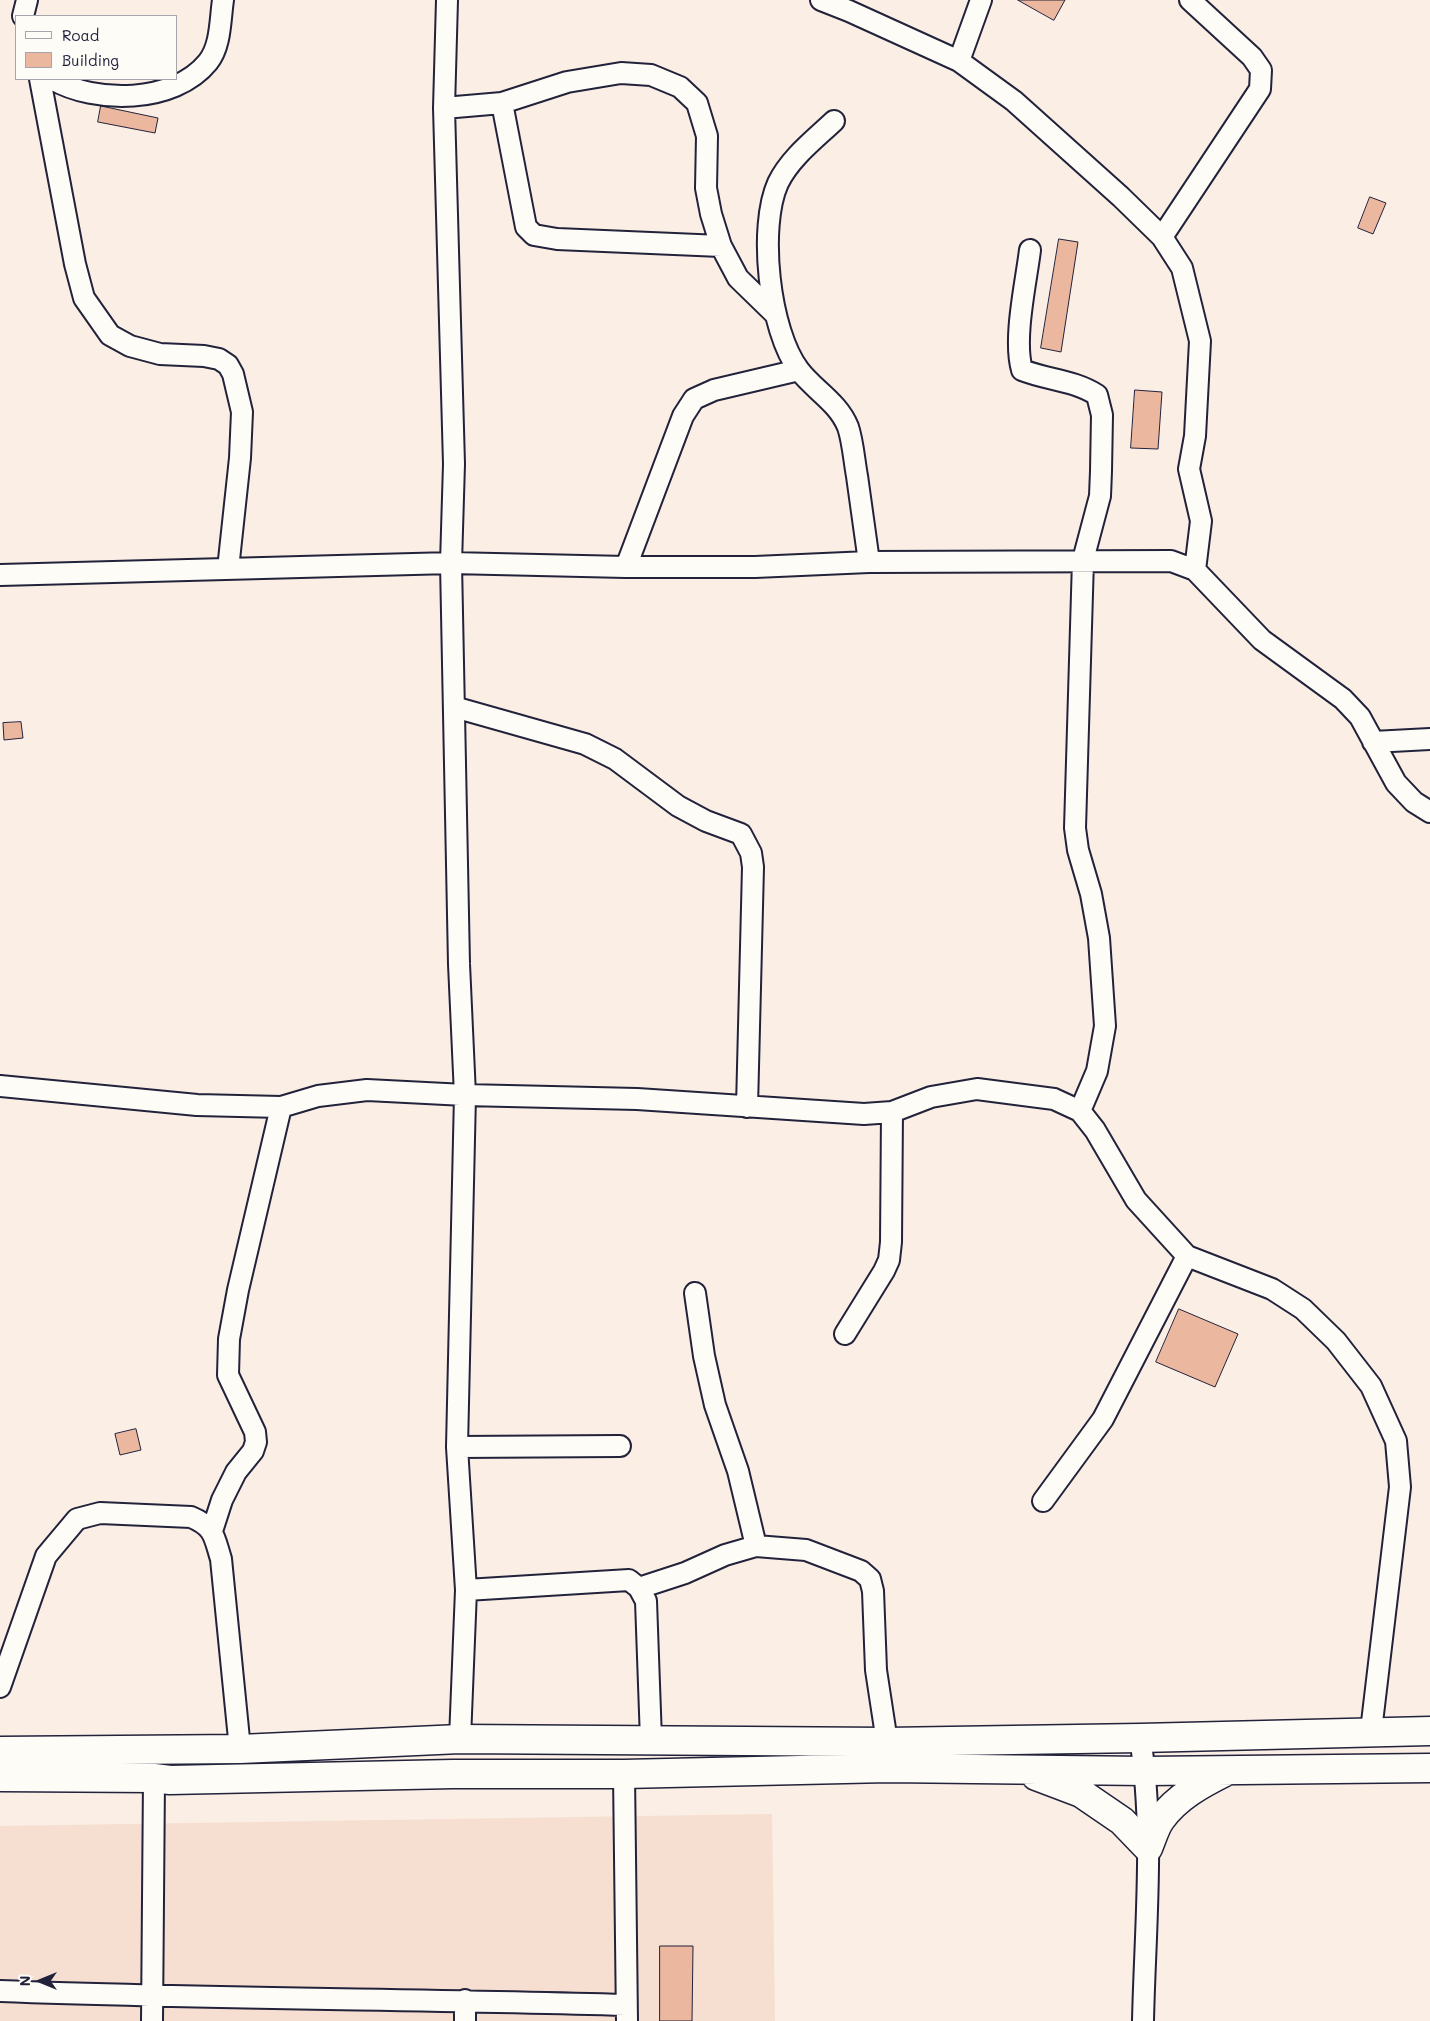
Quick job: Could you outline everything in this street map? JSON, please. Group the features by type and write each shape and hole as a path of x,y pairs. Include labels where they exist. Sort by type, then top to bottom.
{"main road":[{"path":"0,1751 240,1749 460,1739 887,1742 1430,1731"},
{"path":"154,1778 155,1750"},
{"path":"0,1777 154,1778 170,1780 453,1774 624,1774 888,1768 1146,1771 1430,1768"},
{"path":"1018,1769 1081,1793 1122,1821 1148,1848 1160,1820 1174,1804 1198,1786 1229,1770"}],"street":[{"path":"22,15 27,0"},
{"path":"54,80 67,88 112,97 149,95 190,79 209,62 218,43 223,0"},
{"path":"447,0 444,108 454,464 451,563 459,964 465,1095 457,1447 466,1590 460,1739"},
{"path":"820,0 849,11 959,62 1014,101 1121,196 1162,238 1182,268 1200,341 1195,436 1189,469 1200,521 1195,570"},
{"path":"959,62 981,0"},
{"path":"1162,238 1260,89 1261,70 1252,57 1190,0"},
{"path":"444,108 502,103 567,82 621,73 651,75 680,87 697,103 708,136 706,188 711,214 722,246 738,278 775,314"},
{"path":"40,80 75,264 84,298 110,335 130,346 160,354 204,356 219,359 228,365 233,374 242,412 240,458 228,569"},
{"path":"502,103 526,227 534,235 557,239 722,246"},
{"path":"834,121 796,158 778,183 768,218 769,271 775,314 785,343 799,370 836,406 848,427 869,562"},
{"path":"1030,250 1020,330 1019,360 1022,370 1034,375 1085,388 1097,395 1102,415 1100,496 1084,560 1076,828 1078,850 1092,894 1099,938 1104,1026 1097,1071 1080,1111"},
{"path":"626,567 683,416 694,400 714,390 799,370"},
{"path":"0,575 451,563 626,567 755,567 869,562 1172,561 1195,570 1262,640 1343,699 1360,716 1396,783 1414,802 1430,812"},
{"path":"454,707 585,744 615,759 678,806 706,821 741,834 752,853 753,867 747,1106"},
{"path":"1373,742 1430,739"},
{"path":"0,1086 197,1105 281,1107 318,1096 367,1090 465,1095 637,1099 864,1114 892,1112 931,1097 977,1089 1054,1099 1080,1111 1095,1130 1136,1200 1187,1256 1272,1290 1303,1309 1336,1340 1371,1386 1396,1441 1400,1487 1371,1731"},
{"path":"212,1531 222,1500 236,1472 253,1451 256,1442 255,1432 228,1375 229,1339 238,1290 281,1107"},
{"path":"845,1334 889,1260 892,1112"},
{"path":"1043,1501 1103,1418 1187,1256"},
{"path":"695,1293 702,1347 715,1405 738,1472 756,1546"},
{"path":"457,1447 620,1446"},
{"path":"0,1687 46,1556 77,1519 100,1513 191,1516 201,1521 212,1531 221,1559 240,1749"},
{"path":"638,1588 685,1573 725,1555 756,1546 806,1550 861,1571 870,1579 873,1591 876,1670 887,1742"},
{"path":"466,1590 629,1580 638,1588 646,1602 651,1740"},
{"path":"1140,1738 1146,1771 1148,1848 1143,2021"},
{"path":"0,1991 152,1997 465,2000 627,2013 624,1774"},
{"path":"152,2021 154,1778"},
{"path":"465,2000 465,2021"}],"shaded area":[{"path":"772,1814 775,2021 0,2021 0,1826"}],"building":[{"path":"1018,0 1065,0 1054,20"},
{"path":"101,106 158,118 155,133 98,122"},
{"path":"1370,197 1386,203 1373,234 1358,228"},
{"path":"1059,239 1078,242 1061,352 1041,348"},
{"path":"1135,390 1162,392 1158,449 1131,448"},
{"path":"21,722 23,738 4,740 3,723"},
{"path":"1179,1309 1238,1334 1215,1387 1156,1362"},
{"path":"136,1429 141,1450 120,1455 115,1434"},
{"path":"660,1946 693,1946 692,2021 660,2021"}]}
